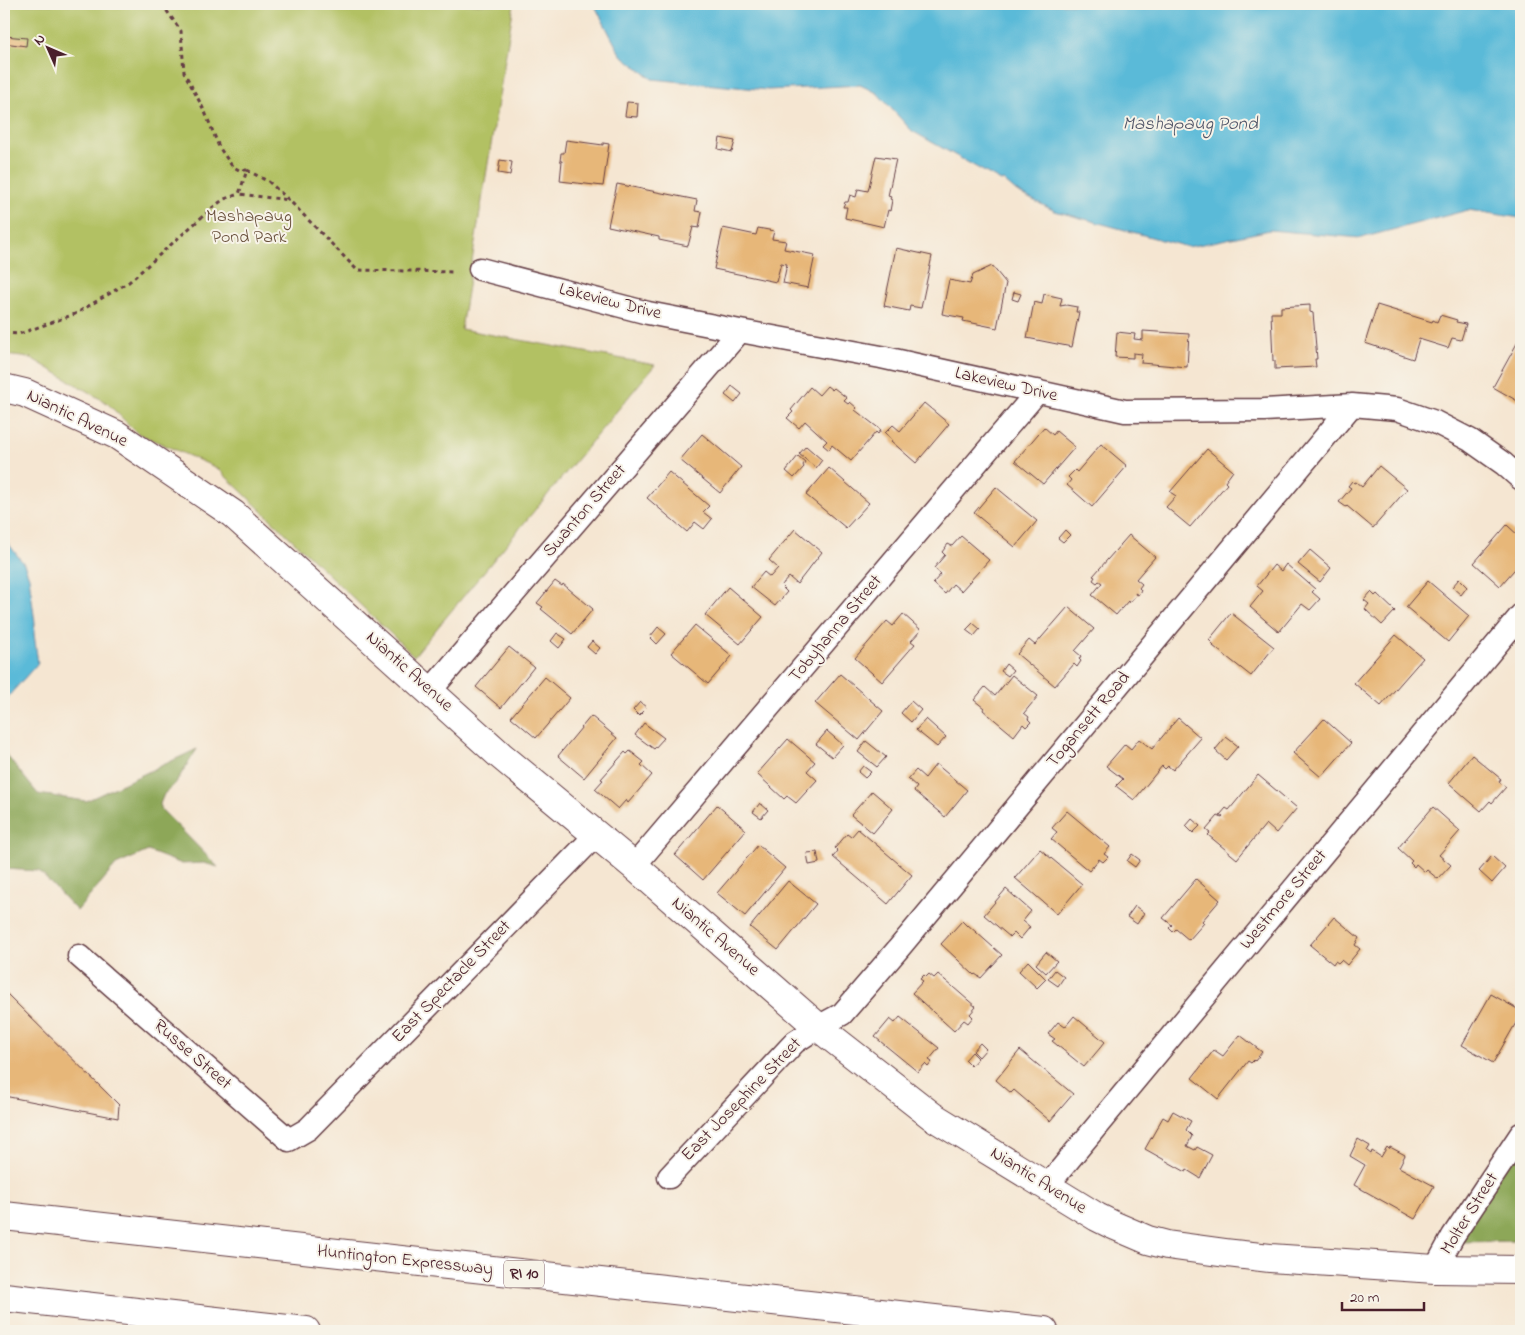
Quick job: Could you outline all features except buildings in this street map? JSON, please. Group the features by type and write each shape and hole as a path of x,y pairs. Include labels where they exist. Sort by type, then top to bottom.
{"main road":[{"name":"Niantic Avenue","path":"4,388 25,393 117,435 233,514 500,755 634,866 818,1027 932,1116 1113,1225 1148,1240 1167,1245 1270,1258 1436,1269 1521,1270"},
{"name":"Huntington Expressway","path":"4,1216 1044,1331"},
{"path":"4,1297 306,1331"}],"street":[{"name":"Lakeview Drive","path":"480,269 648,313 881,357 1124,411 1264,410 1352,405 1397,409 1434,422 1470,440 1504,464 1521,479"},
{"name":"Swanton Street","path":"430,691 740,331"},
{"name":"Tobyhanna Street","path":"634,866 1038,391"},
{"name":"Togansett Road","path":"818,1027 842,1014 899,948 1352,405"},
{"name":"Westmore Street","path":"1047,1186 1521,615"},
{"name":"East Spectacle Street","path":"308,1129 596,835"},
{"name":"Russe Street","path":"79,956 289,1140 308,1129"},
{"name":"East Josephine Street","path":"669,1176 795,1042 818,1027"},
{"name":"Molter Street","path":"1436,1269 1453,1236 1521,1134"}],"path":[{"path":"162,4 181,31 184,72 205,112 219,147 232,166 239,170 248,170 269,182 357,270 455,272"},
{"path":"240,194 248,170"},
{"path":"4,333 19,334 75,314 129,282 224,199 240,194 289,200"}],"green space":[{"name":"Mashapaug Pond Park","path":"4,4 514,4 461,329 655,365 414,656 217,468 137,433 107,403 31,358 4,355"},
{"path":"197,749 175,784 164,794 160,804 162,810 218,867 204,863 182,864 148,851 116,865 77,911 39,871 4,869 4,752 38,794 86,801"},
{"path":"1521,1128 1521,1241 1458,1242"}],"water":[{"name":"Mashapaug Pond","path":"594,4 1521,4 1521,218 1468,210 1361,238 1270,230 1188,247 1055,211 1017,192 1003,180 1001,181 912,131 877,93 860,85 768,90 652,79 620,54"},
{"path":"4,538 24,564 29,577 38,663 5,700 4,705"}]}
